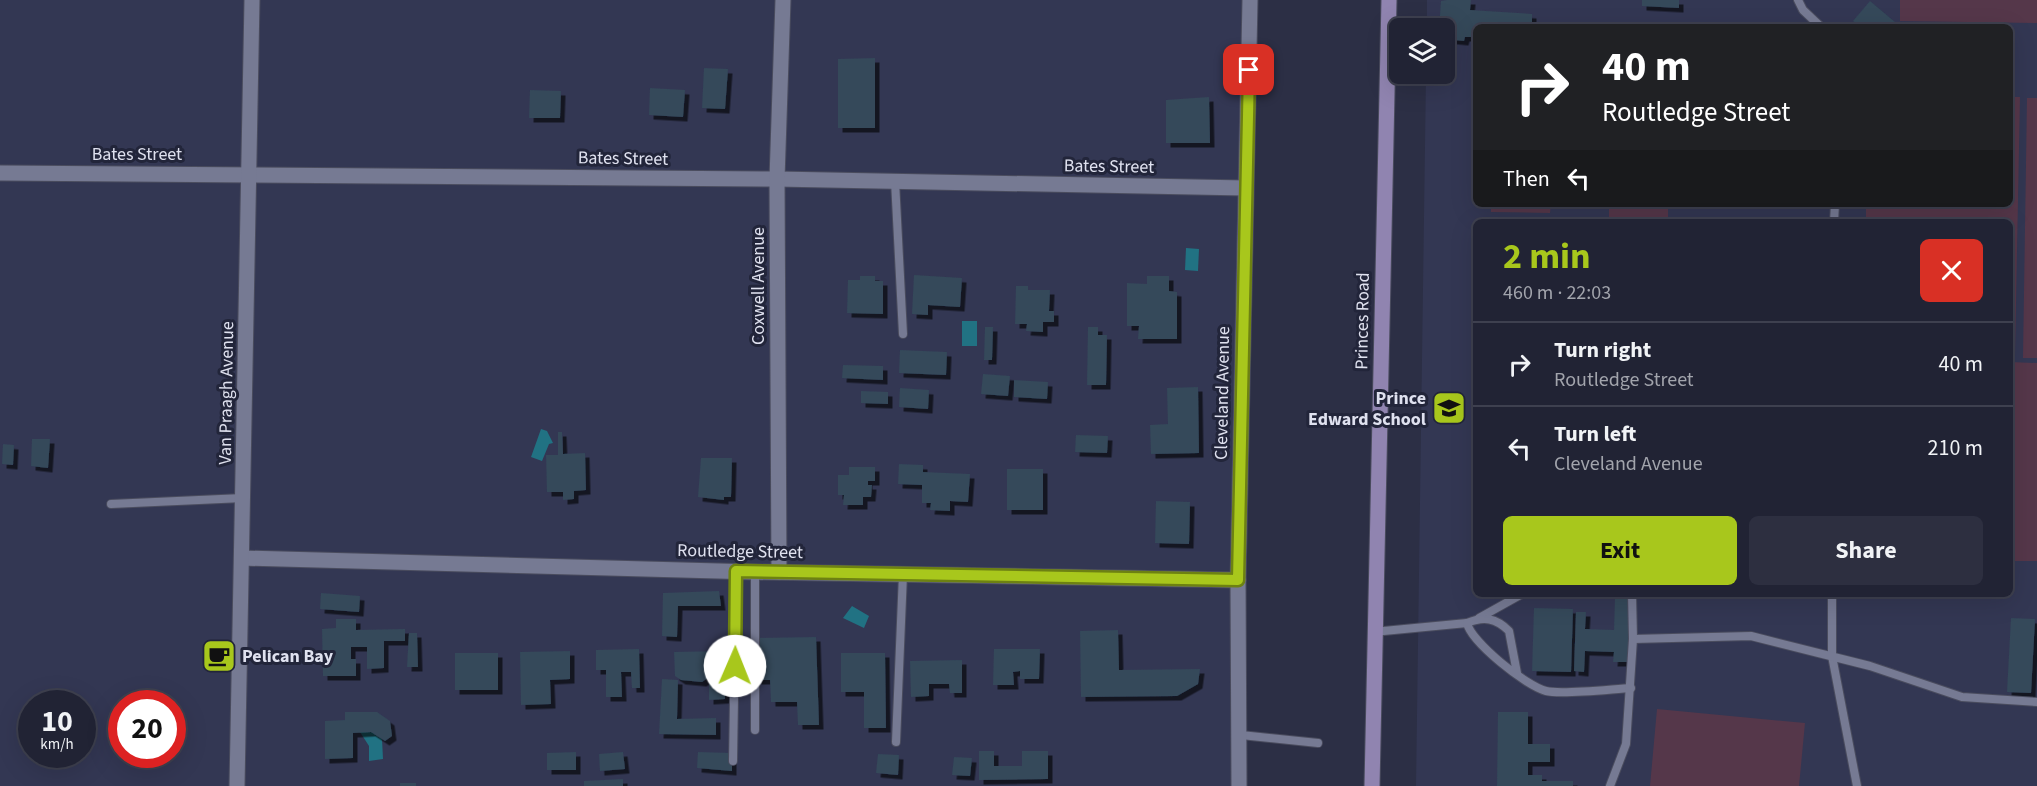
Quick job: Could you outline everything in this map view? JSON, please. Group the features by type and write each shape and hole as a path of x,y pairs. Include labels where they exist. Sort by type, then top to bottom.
{"main road":[{"name":"Princes Road","path":"1372,786 1373,632 1389,0"}],"street":[{"name":"Van Praagh Avenue","path":"237,786 252,0"},
{"name":"Coxwell Avenue","path":"779,572 777,179 783,0"},
{"name":"Cleveland Avenue","path":"1239,786 1241,735 1238,580 1250,0"},
{"name":"Bates Street","path":"0,173 249,173 777,179 1245,188"},
{"name":"Routledge Street","path":"242,558 755,572 1238,580"}],"lane":[{"path":"1798,0 1803,10 1818,24"},
{"path":"895,181 903,334"},
{"path":"111,504 243,498"},
{"path":"733,761 736,571"},
{"path":"755,572 755,730"},
{"path":"896,742 903,574"},
{"path":"1373,632 1467,622 1516,597"},
{"path":"1610,786 1626,744 1631,688 1632,597"},
{"path":"1832,597 1832,656 1857,786"},
{"path":"1478,618 1493,620 1509,631 1517,673"},
{"path":"1467,622 1469,633 1532,685 1548,692 1631,688"},
{"path":"1633,639 1751,636 1870,666 1962,697 2037,702"},
{"path":"1241,735 1318,743"}],"shaded area":[{"path":"0,0 1251,0 1231,786 0,786"},
{"name":"Prince Edward School","path":"1427,0 2037,0 2037,786 1416,786 1426,84 1455,84 1455,18 1427,18"},
{"path":"1900,0 2037,0 2037,23 1900,21"},
{"path":"2013,97 2020,97 2015,356 2013,356 2013,219 1866,219 1866,207 2013,207"},
{"path":"2027,98 2037,98 2037,358 2023,358"},
{"path":"1491,207 1551,207 1550,213 1491,212"},
{"path":"1609,207 1668,207 1668,219 1609,218"},
{"path":"1186,248 1199,249 1198,271 1185,270"},
{"path":"962,321 977,321 977,346 962,346"},
{"path":"2013,362 2037,363 2037,561 2013,561"},
{"path":"541,429 547,431 553,443 549,444 542,461 531,457"},
{"path":"852,606 869,616 864,628 843,618"},
{"path":"1657,709 1805,723 1799,786 1650,786"},
{"path":"360,732 371,732 382,739 383,759 369,761 369,746"}],"building":[{"path":"1471,0 1470,10 1532,14 1532,24 1473,24 1473,37 1465,37 1464,41 1455,40 1455,18 1440,18 1441,1"},
{"path":"1642,0 1679,0 1679,8 1642,6"},
{"path":"1870,1 1897,24 1856,24 1853,21"},
{"path":"875,58 875,128 838,128 838,59"},
{"path":"704,68 728,69 725,109 702,108"},
{"path":"650,88 685,90 683,117 649,115"},
{"path":"530,90 561,91 560,118 529,118"},
{"path":"1209,97 1210,143 1166,143 1166,100"},
{"path":"914,275 962,278 960,307 928,305 928,315 912,314"},
{"path":"860,276 875,276 875,281 883,281 883,314 847,313 848,280 860,280"},
{"path":"1147,276 1169,276 1169,291 1177,292 1177,339 1138,339 1139,326 1127,326 1127,283 1147,284"},
{"path":"1016,286 1028,286 1028,290 1050,290 1049,311 1054,311 1054,322 1043,322 1043,332 1026,331 1027,324 1015,324"},
{"path":"985,327 993,327 992,360 984,360"},
{"path":"1088,327 1098,327 1098,335 1107,335 1106,385 1087,385"},
{"path":"900,350 947,352 946,375 899,373"},
{"path":"843,365 883,366 883,380 842,378"},
{"path":"983,374 1010,376 1008,396 981,394"},
{"path":"1014,380 1048,382 1047,399 1014,397"},
{"path":"1198,387 1199,453 1151,454 1150,425 1168,424 1167,388"},
{"path":"900,388 929,390 928,409 899,407"},
{"path":"861,391 888,392 888,404 861,403"},
{"path":"558,432 562,432 563,454 585,453 586,490 574,491 574,499 563,500 563,492 547,492 546,455 558,455"},
{"path":"1076,435 1108,436 1107,453 1075,452"},
{"path":"32,439 50,439 48,468 31,466"},
{"path":"3,444 14,445 13,465 2,464"},
{"path":"701,458 732,458 731,497 724,497 724,500 698,497"},
{"path":"899,464 923,465 923,472 970,474 968,502 950,501 950,511 930,510 931,503 922,503 922,485 898,484"},
{"path":"849,467 875,467 875,481 868,481 868,485 872,485 871,497 863,497 863,505 843,505 844,495 838,495 838,475 849,475"},
{"path":"1007,469 1043,469 1043,510 1007,510"},
{"path":"1156,501 1190,502 1189,544 1155,543"},
{"path":"719,591 721,606 678,606 677,637 662,636 663,593"},
{"path":"321,593 360,596 359,612 320,609"},
{"path":"1615,598 1630,599 1629,662 1613,662 1614,652 1585,651 1584,672 1574,671 1576,612 1586,612 1585,629 1614,630"},
{"path":"1534,608 1573,609 1571,672 1532,671"},
{"path":"2011,618 2035,619 2031,693 2007,692"},
{"path":"336,619 356,619 356,630 405,629 405,641 384,641 384,668 367,669 367,647 351,647 351,659 356,659 356,676 323,676 322,629 336,628"},
{"path":"1118,630 1119,670 1200,669 1198,684 1177,696 1081,697 1080,631"},
{"path":"409,633 417,633 418,667 407,667"},
{"path":"816,637 819,725 798,725 797,702 771,702 770,680 757,680 756,638"},
{"path":"639,649 640,688 632,688 631,672 621,672 622,697 606,697 606,670 596,670 596,650"},
{"path":"994,649 1040,649 1039,679 1020,679 1020,671 1013,672 1014,685 993,685"},
{"path":"570,651 570,679 550,680 551,704 521,705 520,652"},
{"path":"724,651 725,699 709,700 709,677 702,682 681,680 675,676 674,652"},
{"path":"455,653 498,653 498,690 455,690"},
{"path":"841,653 885,653 886,728 864,728 864,692 841,692"},
{"path":"962,660 962,693 950,693 949,684 929,684 929,696 911,697 910,661"},
{"path":"662,679 678,680 677,719 716,718 716,735 659,734"},
{"path":"345,712 377,712 390,721 392,736 385,741 371,732 353,733 353,758 325,759 325,721 345,720"},
{"path":"1498,712 1528,712 1528,744 1550,744 1550,762 1528,762 1528,775 1542,775 1542,781 1573,781 1573,786 1497,786"},
{"path":"979,751 994,751 994,766 1022,766 1022,751 1048,751 1048,779 979,780"},
{"path":"576,752 576,770 547,770 547,753"},
{"path":"623,752 625,769 600,771 599,754"},
{"path":"698,752 732,753 732,771 697,768"},
{"path":"878,754 899,755 898,775 876,773"},
{"path":"954,757 972,758 970,776 952,775"},
{"path":"623,779 623,786 584,786 584,781"},
{"path":"400,783 416,783 416,786 400,786"}],"place":[{"name":"Prince Edward School","path":"1449,408"},
{"name":"Pelican Bay","path":"219,656"}],"route":[{"path":"735,666 736,571 1238,580 1249,70"}]}
